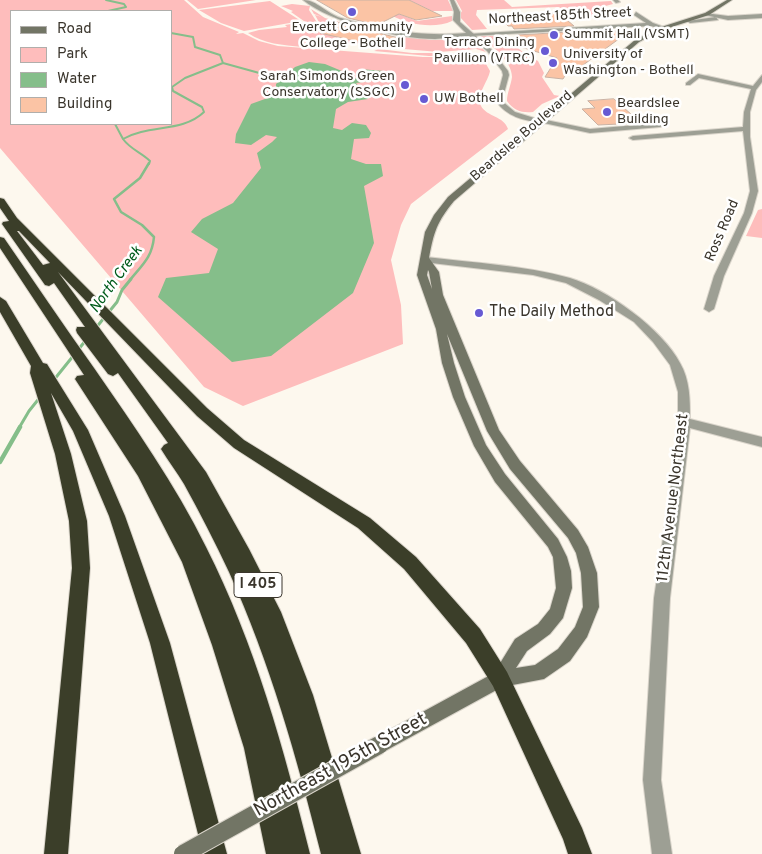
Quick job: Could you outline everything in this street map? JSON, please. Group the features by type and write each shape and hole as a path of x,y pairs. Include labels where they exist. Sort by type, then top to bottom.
{"highway":[{"name":"I 405","path":"0,201 80,318"},
{"name":"I 405","path":"0,214 200,476 243,554 271,612 303,695 350,854"},
{"path":"14,220 202,412 239,444 364,523 410,563 473,636 500,679 574,836 580,854"},
{"name":"I 405","path":"0,240 144,472 190,561 222,645 256,748 278,854"},
{"name":"I 405","path":"0,255 63,341"},
{"path":"0,301 39,368 80,430 117,516 160,643 190,752 215,854"},
{"name":"I 405","path":"103,348 187,478 240,575 268,641 298,728 333,854"},
{"path":"39,368 52,419 64,454 78,521 81,568 56,854"},
{"name":"I 405","path":"84,373 148,459 179,510 232,624 273,751 298,854"}],"main road":[{"name":"Beardslee Boulevard","path":"563,572 560,557 553,543 500,478 480,446 458,397 448,364 441,329 422,275 426,260 429,232 438,215 451,198 637,41 664,28 707,14 730,0"},
{"name":"Beardslee Boulevard","path":"426,260 434,272 438,295 493,431 515,464 573,534 589,573"},
{"name":"Northeast 195th Street","path":"500,679 521,645 544,629 557,613 564,588 563,572"},
{"name":"Northeast 195th Street","path":"183,854 500,679 538,673 564,655 581,632 591,607 589,573"}],"street":[{"name":"Northeast 185th Street","path":"306,0 336,18 402,34 434,38 471,34 651,24"},
{"path":"452,0 457,12 456,20 489,50 505,71 506,75 499,102 503,107 520,117 590,131 660,125"},
{"path":"636,14 651,24 664,28"},
{"path":"707,14 728,18"},
{"path":"690,21 762,16"},
{"path":"688,84 698,76 759,87"},
{"name":"Ross Road","path":"709,309 719,276 748,213 754,191 746,129 747,112 762,77"},
{"path":"633,138 746,129"},
{"path":"751,202 762,205"},
{"name":"112th Avenue Northeast","path":"426,260 533,272 569,281 624,310 658,340 675,364 684,392 685,422 662,598 652,780 662,854"},
{"path":"685,422 762,442"}],"green space":[{"path":"0,0 184,0 203,17 239,32 236,34 243,33 259,41 278,46 423,57 482,57 490,71 481,93 481,106 484,110 503,121 508,129 411,204 401,225 391,260 401,305 403,344 243,406 204,387 0,148"},
{"path":"187,0 256,0 198,9"},
{"path":"409,0 448,0 453,11 432,11"},
{"path":"456,0 504,0 512,7 611,1 613,4 602,7 602,16 573,18 559,7 477,10 476,15 487,29 472,30 459,16 462,11"},
{"path":"270,1 301,21 244,31 221,23 199,10"},
{"path":"292,4 310,6 309,10 318,24 316,26 320,24 315,15 322,17 314,14 311,9 325,18 343,23 328,27 321,33 360,42 355,45 334,39 320,38 307,42 302,47 267,42 248,33 287,27 285,25 304,22 311,26 291,12 293,11 281,6"},
{"path":"399,14 417,21 452,16 452,21 438,25 422,25 391,15"},
{"path":"406,36 432,40 465,39 480,46 486,52 476,49 439,52 380,47"},
{"path":"480,36 503,36 524,53 538,61 544,73 542,77 554,95 560,96 542,104 533,112 522,112 512,107 507,101 512,77 509,65"},
{"path":"379,49 412,53 469,53 480,55 429,56 374,51"},
{"path":"762,209 762,238 746,236 758,210"}],"water":[{"path":"309,62 325,64 349,74 346,80 358,78 359,69 384,71 394,74 385,79 356,83 368,99 348,102 336,109 333,128 342,130 352,123 366,125 371,133 369,138 354,139 351,159 366,164 381,164 383,176 364,186 374,243 353,293 271,356 232,362 158,297 166,278 209,273 218,249 191,232 202,219 233,203 261,168 257,153 277,137 266,135 251,145 235,143 236,134 251,104 276,95 276,84 295,67"}],"building":[{"path":"317,0 409,0 442,16 416,20 399,14 377,25 348,18"},
{"path":"560,14 574,26 514,29 498,16"},
{"path":"341,22 399,38 380,47 320,33 329,28 327,27"},
{"path":"609,30 627,33 579,68 570,68 563,79 545,77 557,58 521,47 516,35 587,31 594,37"},
{"name":"Beardslee Building","path":"614,99 641,123 598,125 582,109 595,108 588,101"}],"waterway":[{"name":"North Creek","path":"106,0 124,4 126,7 112,10"},
{"name":"North Creek","path":"172,33 193,37 195,47 220,55 223,63"},
{"name":"North Creek","path":"123,139 133,134 176,126 195,119 204,112 202,107 173,91 172,87 185,78 223,63"},
{"path":"223,63 281,79"},
{"path":"116,125 123,139"},
{"name":"North Creek","path":"123,139 129,146 150,161 149,164"},
{"name":"North Creek","path":"130,280 149,256 154,237 142,225 121,212 114,199 140,178 149,163"},
{"name":"North Creek","path":"95,329 117,302 122,290 131,279"},
{"name":"North Creek","path":"53,381 86,340"},
{"name":"North Creek","path":"19,428 41,396"},
{"name":"North Creek","path":"0,462 20,427"}],"place":[{"name":"Everett Community College - Bothell","path":"352,12"},
{"name":"Summit Hall (VSMT)","path":"554,35"},
{"name":"Terrace Dining Pavillion (VTRC)","path":"545,51"},
{"name":"University of Washington - Bothell","path":"553,63"},
{"name":"Sarah Simonds Green Conservatory (SSGC)","path":"405,85"},
{"name":"UW Bothell","path":"424,99"},
{"name":"Beardslee Building","path":"607,112"},
{"name":"The Daily Method","path":"479,313"}]}
